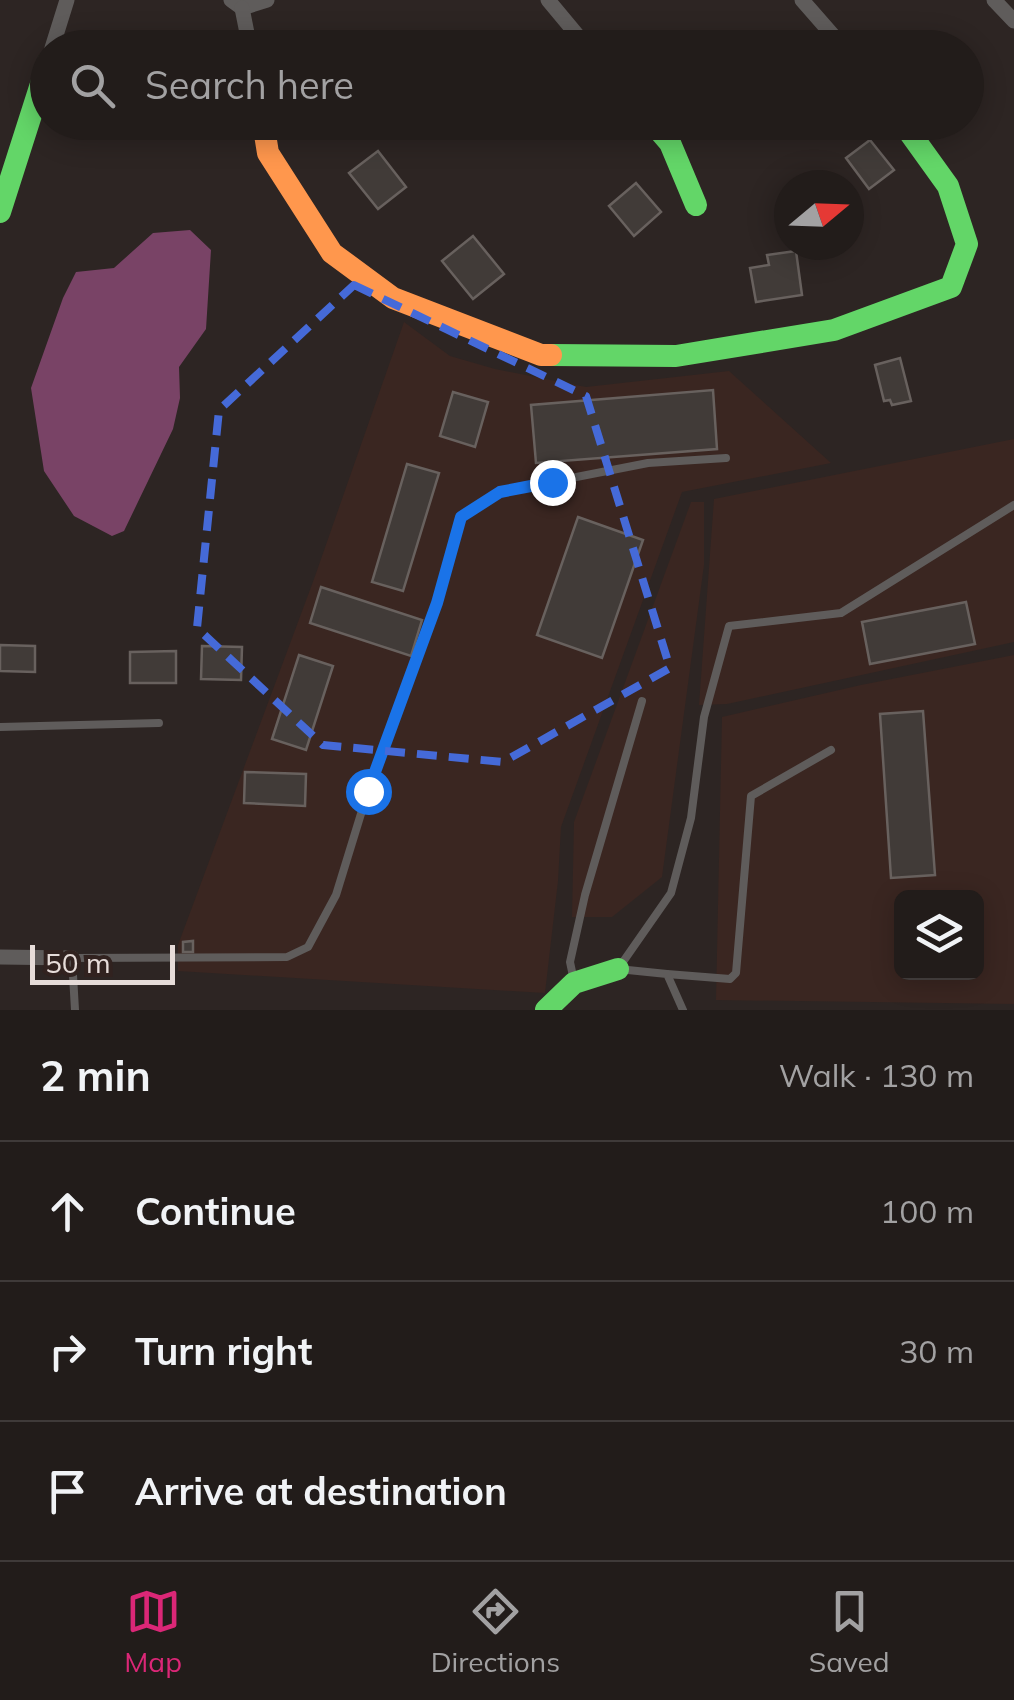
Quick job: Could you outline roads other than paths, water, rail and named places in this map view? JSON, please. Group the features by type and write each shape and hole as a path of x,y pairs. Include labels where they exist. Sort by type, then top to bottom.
{"street":[{"path":"58,30 67,0"},
{"path":"244,30 236,4 267,0"},
{"path":"548,0 573,30"},
{"path":"802,0 828,30"},
{"path":"994,0 1014,21"},
{"path":"0,212 30,118"},
{"path":"266,140 268,153 332,252 393,298 541,356 676,356 834,330 951,287 967,244 948,186 915,140"},
{"path":"667,140 696,205"},
{"path":"0,957 72,958"},
{"path":"546,1010 574,983 618,969"}],"lane":[{"path":"75,1010 72,958 287,957 308,947 336,896 368,791 437,603 461,517 500,492 648,463 726,458"},
{"path":"831,750 751,796 736,973 730,979 618,969 671,893 692,818 704,716 729,626 842,612 1014,506"},
{"path":"574,983 570,962 586,895 642,701"},
{"path":"0,727 160,723"},
{"path":"667,974 682,1010"}]}
